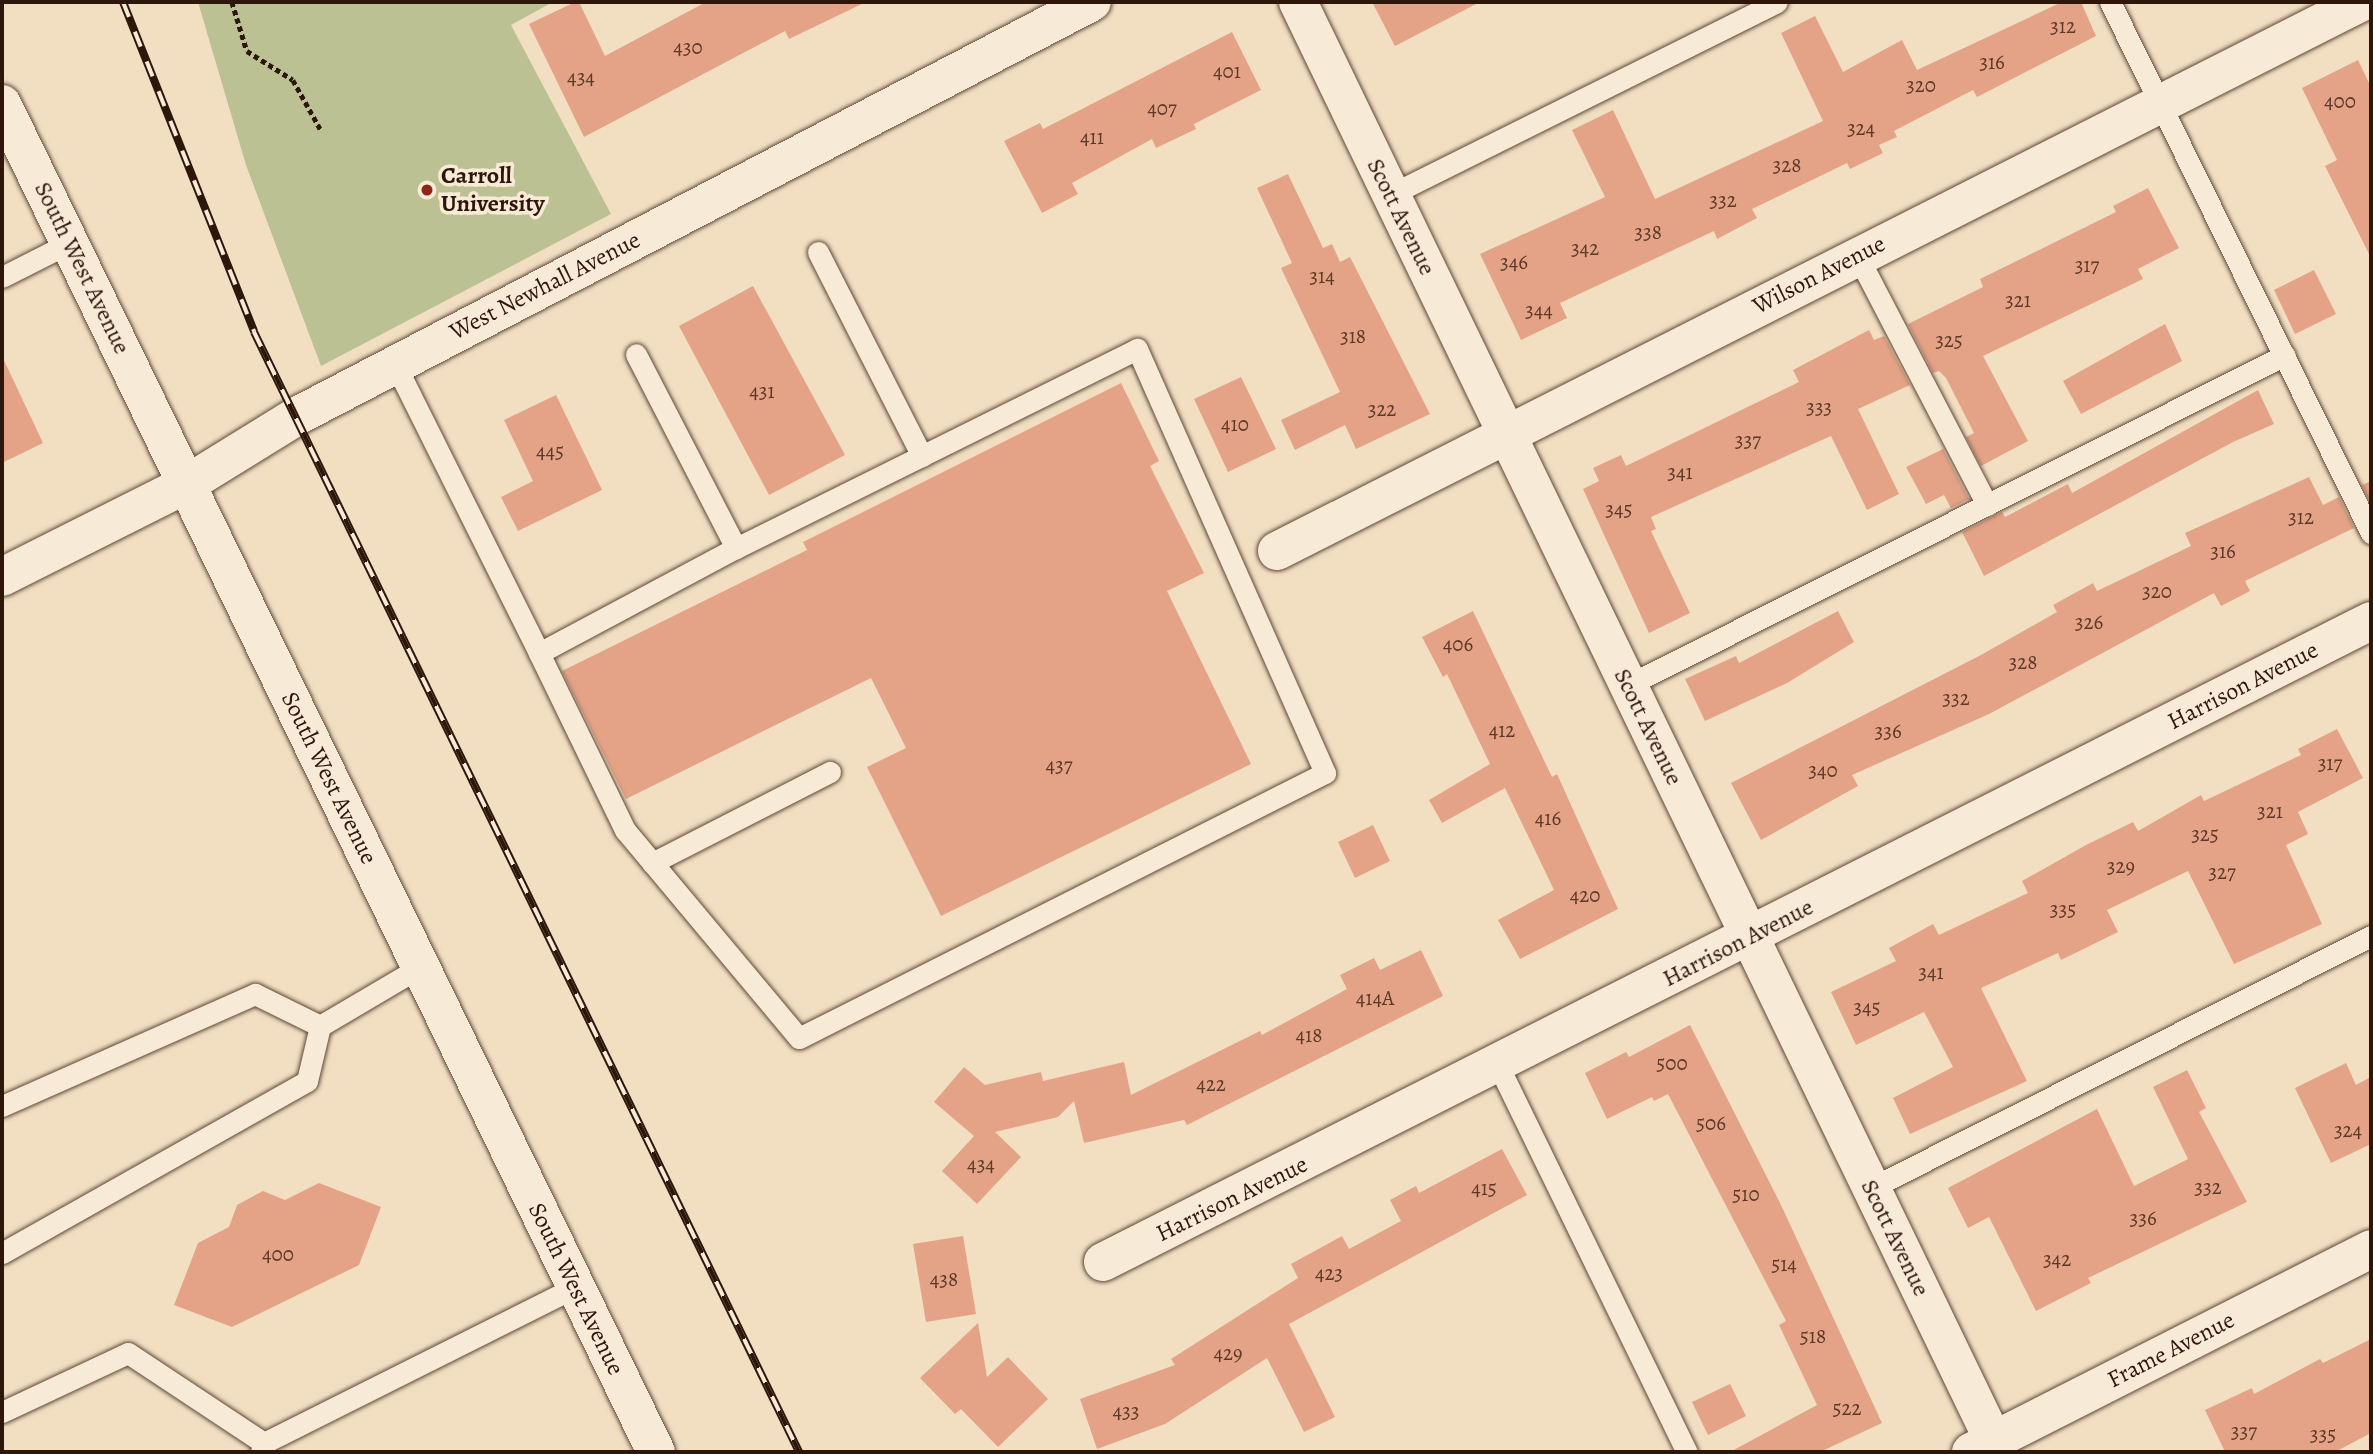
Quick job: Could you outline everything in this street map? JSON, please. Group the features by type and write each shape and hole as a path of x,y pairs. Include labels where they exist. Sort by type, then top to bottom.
{"street":[{"name":"West Newhall Avenue","path":"2,577 187,484 297,416 395,364 1092,2"},
{"name":"Scott Avenue","path":"1298,2 1871,1188 1987,1448"},
{"name":"Wilson Avenue","path":"1277,551 2162,100 2362,2"},
{"name":"South West Avenue","path":"2,104 656,1452"},
{"name":"Harrison Avenue","path":"1103,1262 1498,1065 2371,621"},
{"name":"Frame Avenue","path":"1987,1448 2371,1249"}],"lane":[{"path":"1390,195 1777,2"},
{"path":"2110,2 2162,100 2371,533"},
{"path":"2,277 69,243"},
{"path":"818,252 922,456"},
{"path":"1857,255 1987,505"},
{"path":"395,364 625,830 799,1038 1325,773 1137,349 736,548 539,653"},
{"path":"636,354 736,548"},
{"path":"1628,685 2285,355"},
{"path":"652,863 830,772"},
{"path":"1871,1188 2371,936"},
{"path":"2,1253 307,1081 320,1026 420,967"},
{"path":"2,1107 255,994 320,1026"},
{"path":"1498,1065 1687,1452"},
{"path":"2,1412 128,1353 262,1448 575,1287"}],"path":[{"path":"232,2 247,51 293,80 321,130"}],"green space":[{"name":"Carroll University","path":"198,2 553,2 511,25 611,214 321,366 246,165"}],"building":[{"path":"579,2 605,56 706,2 866,2 789,39 785,31 584,137 529,24"},
{"path":"1372,2 1480,2 1395,46"},
{"path":"2062,2 2081,2 2096,36 1977,97 1973,90 1894,131 1897,137 1879,145 1883,153 1850,169 1847,163 1752,209 1757,218 1717,239 1714,231 1560,303 1567,318 1521,340 1480,254 1605,197 1572,130 1613,110 1655,199 1823,121 1781,33 1815,16 1843,72 1902,40 1917,70"},
{"path":"1232,32 1261,90 1194,124 1196,129 1156,148 1152,139 1072,183 1078,194 1042,213 1004,141 1040,123 1043,129"},
{"path":"2358,60 2371,87 2371,258 2325,166 2337,160 2302,88"},
{"path":"1288,174 1323,248 1332,244 1340,262 1350,257 1430,414 1356,449 1345,425 1295,450 1281,420 1340,392 1281,268 1292,263 1257,188"},
{"path":"2148,188 2179,248 2138,269 2143,279 1983,356 2028,441 1981,466 1966,437 1974,433 1946,378 1939,371 1933,373 1908,324 1983,287 1980,279 2116,212 2113,206"},
{"path":"2314,270 2336,314 2295,334 2274,290"},
{"path":"753,286 845,455 769,495 679,326"},
{"path":"2165,324 2182,361 2081,414 2063,381"},
{"path":"1869,330 1874,340 1884,336 1910,385 1858,409 1899,494 1867,510 1831,436 1651,517 1656,529 1651,531 1690,613 1649,633 1583,489 1599,481 1593,468 1621,455 1626,466 1799,382 1793,370"},
{"path":"2,356 43,443 2,463"},
{"path":"1241,377 1276,449 1228,472 1194,399"},
{"path":"1121,383 1159,461 1150,466 1204,573 1167,591 1251,764 941,916 867,767 906,748 871,678 626,799 562,671 807,550 803,542"},
{"path":"2258,390 2274,424 2233,442 1984,576 1962,532 2002,512 2005,517 2068,484 2072,493"},
{"path":"556,395 602,490 518,531 501,497 533,481 504,420"},
{"path":"1943,449 1969,499 1951,508 1944,495 1926,504 1906,467"},
{"path":"2309,477 2323,505 2339,497 2354,528 2245,581 2250,591 2221,606 2214,593 1989,714 1852,775 1858,786 1761,840 1731,783 1981,655 2057,612 2053,605 2093,583 2097,591 2191,546 2185,533"},
{"path":"2371,481 2371,504 2362,485"},
{"path":"1473,611 1552,777 1557,774 1618,909 1520,959 1498,920 1554,890 1505,788 1442,823 1429,800 1490,764 1447,674 1443,677 1422,637"},
{"path":"1838,611 1854,642 1787,683 1705,721 1685,679 1736,656 1739,663"},
{"path":"2337,729 2363,778 2298,812 2308,834 2286,845 2322,924 2234,964 2188,871 2107,910 2118,932 2061,960 2058,953 1981,988 2027,1081 1910,1134 1893,1098 1953,1067 1924,1012 1856,1045 1831,992 1896,961 1889,948 1933,924 1939,935 2028,893 2022,881 2086,845 2133,822 2138,831 2201,795 2204,801 2301,755 2298,749"},
{"path":"1373,825 1390,861 1355,878 1338,842"},
{"path":"1421,950 1443,996 1187,1125 1184,1120 1084,1143 1074,1101 1058,1117 995,1132 1021,1157 977,1204 942,1171 974,1136 934,1102 964,1067 985,1085 1041,1072 1043,1081 1124,1062 1131,1095 1260,1031 1262,1035 1347,989 1340,975 1374,958 1380,970"},
{"path":"1690,1025 1781,1205 1882,1423 1820,1452 1730,1452 1817,1405 1779,1325 1786,1321 1668,1094 1654,1101 1652,1097 1607,1119 1585,1073 1626,1052 1629,1057"},
{"path":"2346,1063 2356,1085 2371,1077 2371,1144 2331,1163 2295,1088"},
{"path":"2187,1070 2206,1108 2199,1112 2247,1202 2088,1278 2091,1283 2036,1311 1989,1217 1968,1228 1948,1188 2097,1109 2134,1186 2188,1159 2153,1087"},
{"path":"1502,1149 1527,1195 1289,1324 1335,1417 1304,1432 1267,1358 1165,1424 1097,1449 1080,1399 1175,1365 1171,1359 1298,1278 1291,1264 1342,1236 1349,1249 1401,1221 1390,1200 1416,1186 1419,1193"},
{"path":"319,1183 381,1207 359,1265 232,1327 174,1305 198,1243 229,1227 237,1205 263,1191 285,1200"},
{"path":"963,1236 976,1314 926,1322 913,1244"},
{"path":"978,1323 987,1377 1008,1357 1048,1399 998,1447 961,1409 955,1414 920,1378"},
{"path":"2371,1339 2371,1433 2335,1452 2225,1452 2205,1410 2252,1388 2254,1394 2320,1359 2323,1363"},
{"path":"1730,1384 1746,1416 1708,1435 1692,1402"}],"railway":[{"path":"123,2 254,332 799,1452"}],"place":[{"name":"Carroll University","path":"427,190"}]}
